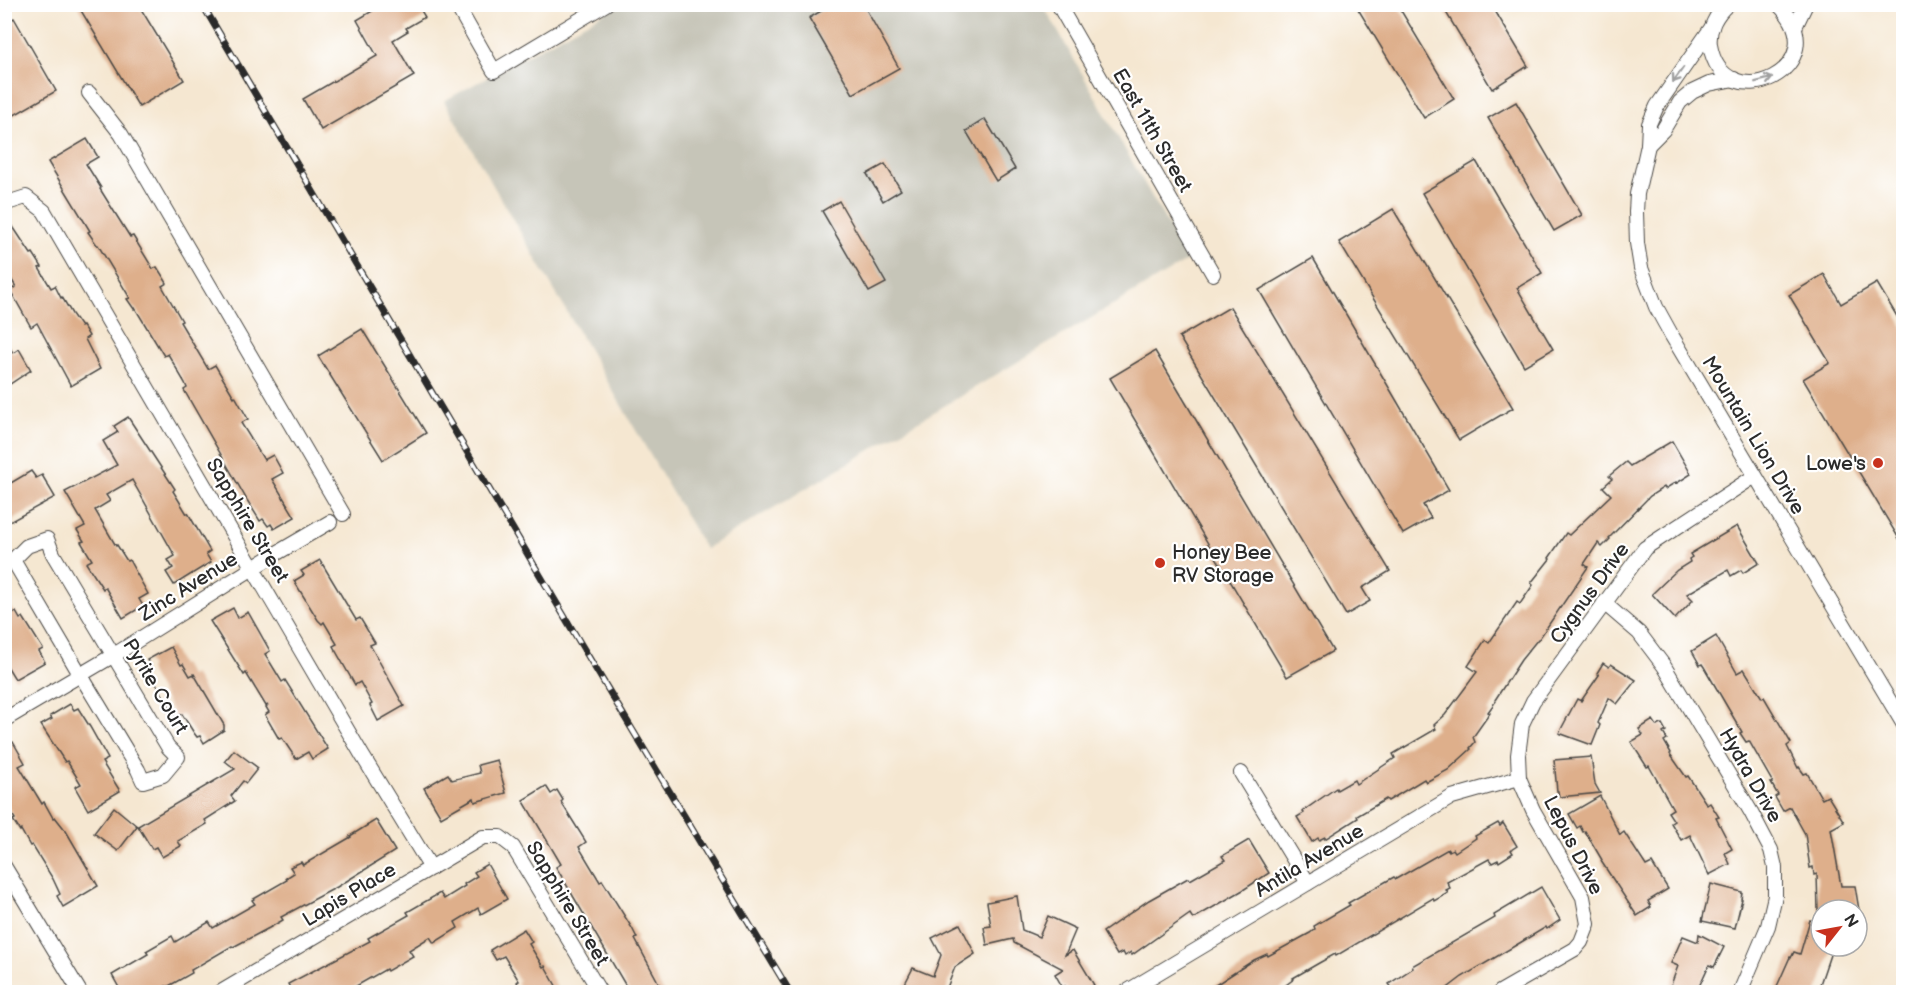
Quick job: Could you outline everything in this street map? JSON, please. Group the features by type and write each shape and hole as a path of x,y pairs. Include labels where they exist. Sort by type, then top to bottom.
{"street":[{"path":"456,4 494,71 606,4"},
{"name":"East 11th Street","path":"1059,4 1214,274"},
{"path":"1712,4 1713,24 1710,42 1713,57 1722,70 1734,79"},
{"name":"Mountain Lion Drive","path":"1728,4 1657,106 1648,124 1648,145 1635,212 1641,267 1656,307 1904,725"},
{"path":"1778,4 1788,14 1795,27"},
{"path":"1795,27 1806,4"},
{"name":"Mountain Lion Drive","path":"1648,145 1663,130 1680,102 1692,92 1709,84 1734,79 1747,83 1761,83 1775,78 1786,69 1794,56 1797,42 1795,27"},
{"path":"89,93 121,134 344,514"},
{"name":"Sapphire Street","path":"4,204 26,196 44,211 362,755 431,868"},
{"name":"Cygnus Drive","path":"1519,778 1518,755 1522,724 1533,701 1645,548 1755,476"},
{"name":"Zinc Avenue","path":"4,720 330,522"},
{"name":"Pyrite Court","path":"47,539 53,554 114,655 168,747 178,757 163,775 143,781 14,560 27,546 47,539"},
{"name":"Hydra Drive","path":"1604,603 1639,633 1664,666 1751,812 1771,850 1775,867 1775,896 1768,926 1740,993"},
{"path":"1241,773 1308,883"},
{"name":"Antila Avenue","path":"1126,993 1452,796 1519,778"},
{"name":"Lepus Drive","path":"1500,993 1575,949 1581,942 1588,924 1583,897 1533,810 1519,778"},
{"name":"Lapis Place","path":"220,993 483,837 500,837"},
{"name":"Sapphire Street","path":"500,837 513,847 600,993"},
{"path":"4,866 80,993"}],"shaded area":[{"path":"618,5 1043,5 1188,260 705,549 444,101"}],"building":[{"path":"77,4 138,4 184,80 139,107"},
{"path":"384,4 417,4 425,17 406,28 408,31 393,40 414,76 321,130 303,99 377,56 357,20"},
{"path":"833,4 863,4 899,68 853,94 809,18"},
{"path":"1365,4 1397,4 1454,99 1424,118 1358,9"},
{"path":"1441,4 1491,4 1528,66 1492,89"},
{"path":"14,18 56,91 4,121 4,24"},
{"path":"1516,102 1582,215 1554,231 1488,118"},
{"path":"985,119 1015,169 996,181 966,131"},
{"path":"87,139 98,157 86,164 100,189 130,237 133,236 153,269 157,267 167,283 162,286 182,321 180,322 208,369 215,365 235,396 248,419 241,423 264,460 273,455 283,473 272,479 295,517 274,529 271,524 268,526 263,519 260,521 247,500 184,390 187,388 185,383 168,354 164,356 135,308 127,299 130,298 88,232 90,231 48,162"},
{"path":"1476,161 1542,273 1517,288 1553,349 1524,366 1422,193"},
{"path":"885,164 901,190 883,201 867,174"},
{"path":"839,201 886,283 869,292 822,211"},
{"path":"1393,209 1513,408 1459,440 1339,242"},
{"path":"4,213 42,267 39,268 51,288 55,286 89,336 85,339 100,369 71,386 37,323 31,327 10,290 16,287 4,267"},
{"path":"1313,258 1449,490 1423,505 1431,518 1403,534 1259,290"},
{"name":"Lowe's","path":"1824,274 1841,304 1877,283 1904,328 1904,547 1803,379 1830,363 1789,295"},
{"path":"1230,307 1390,571 1362,588 1370,601 1346,615 1179,337"},
{"path":"362,329 426,433 383,460 318,356"},
{"path":"4,338 13,353 19,349 31,370 4,388"},
{"path":"1155,351 1333,651 1287,677 1110,378"},
{"path":"128,417 175,489 173,491 210,551 206,554 211,562 174,585 166,572 173,568 168,560 175,556 132,480 106,495 110,501 95,510 116,546 127,561 129,560 148,594 139,599 143,606 123,618 105,587 103,589 86,563 92,560 77,530 85,526 65,492 117,465 103,441 118,432 114,426"},
{"path":"1672,441 1691,474 1650,496 1602,547 1598,543 1584,564 1588,567 1495,700 1488,712 1490,713 1473,737 1475,742 1471,749 1448,770 1426,782 1424,779 1388,801 1386,799 1325,839 1325,837 1319,840 1318,838 1312,842 1297,817 1336,788 1337,790 1354,780 1356,784 1395,758 1393,754 1436,729 1434,725 1445,715 1477,672 1468,666 1485,640 1489,643 1517,602 1520,604 1533,585 1531,583 1550,559 1566,533 1569,535 1611,495 1603,487 1612,479 1609,476 1626,462 1630,466"},
{"path":"31,471 36,478 42,475 55,497 4,525 4,487"},
{"path":"1737,526 1759,563 1743,573 1741,570 1731,576 1728,570 1687,594 1693,600 1675,619 1652,594 1677,570 1690,562 1689,559 1692,557 1690,554"},
{"path":"320,560 356,620 360,618 375,643 370,645 404,706 378,721 360,682 355,685 333,646 337,644 324,622 322,624 318,620 294,581 304,575 301,571"},
{"path":"4,597 14,613 16,612 20,619 23,617 43,649 39,651 45,662 15,679 4,661"},
{"path":"233,608 238,618 248,612 270,651 265,654 282,682 285,680 328,749 312,759 308,752 296,759 282,738 279,739 265,715 269,712 266,707 268,705 266,706 246,673 244,675 210,621"},
{"path":"1716,636 1737,673 1744,669 1762,698 1764,697 1791,743 1787,746 1798,768 1804,774 1807,773 1822,799 1828,796 1844,822 1831,829 1841,886 1855,886 1857,898 1818,898 1817,874 1814,875 1813,867 1810,868 1805,834 1790,807 1783,811 1775,797 1778,795 1771,783 1773,783 1749,741 1746,742 1740,733 1742,732 1704,667 1700,665 1692,651"},
{"path":"171,647 190,676 194,674 224,725 224,730 204,743 200,736 197,737 182,714 176,718 150,673 149,668 151,667 147,660"},
{"path":"1603,663 1609,667 1611,664 1636,680 1617,704 1609,698 1598,723 1600,725 1592,745 1559,733 1577,699 1581,701 1599,675 1597,673"},
{"path":"70,704 74,710 78,708 90,727 108,759 102,762 120,791 88,810 75,787 81,784 41,725 52,719 50,716"},
{"path":"1653,720 1657,726 1662,724 1666,731 1663,733 1667,739 1664,741 1670,754 1707,805 1710,803 1719,817 1716,818 1732,849 1725,853 1730,864 1709,875 1690,835 1681,840 1671,823 1674,821 1668,812 1673,809 1649,766 1647,767 1631,742 1643,735 1639,729"},
{"path":"13,742 25,763 19,766 42,804 44,802 53,818 55,817 66,831 98,886 63,907 57,896 60,894 53,879 13,820 15,819 4,801 4,746"},
{"path":"234,750 258,768 231,796 235,801 205,820 207,824 178,841 181,846 162,857 156,847 152,849 138,826 235,769 225,761"},
{"path":"1591,757 1595,784 1600,793 1559,797 1554,760"},
{"path":"497,760 506,793 475,802 474,798 441,817 424,788 448,774 452,780 480,773 478,765"},
{"path":"546,786 551,794 557,790 563,800 561,802 586,842 579,847 632,928 637,938 635,939 664,993 630,993 556,867 561,864 523,800"},
{"path":"1600,796 1620,835 1624,832 1646,866 1652,863 1668,889 1648,901 1651,907 1637,916 1601,861 1585,831 1583,832 1580,826 1577,828 1569,814"},
{"path":"114,807 137,826 118,851 94,833"},
{"path":"376,820 395,851 337,887 281,917 283,920 191,970 192,973 167,987 154,993 122,993 112,975 148,954 146,951 172,936 175,942 209,922 213,928 255,904 252,900 287,880 286,878 294,873 290,867 301,862 303,865"},
{"path":"1498,823 1500,826 1503,823 1517,846 1511,850 1513,853 1499,862 1498,860 1492,863 1489,859 1447,882 1450,888 1446,890 1448,893 1434,901 1433,898 1336,956 1335,954 1293,978 1275,993 1203,993 1254,960 1267,954 1268,956 1310,933 1315,929 1314,926 1350,905 1348,903 1448,849 1449,851 1453,849 1455,852 1476,838 1475,836"},
{"path":"1249,840 1269,873 1193,919 1190,914 1132,955 1131,952 1125,956 1123,952 1117,955 1103,932 1149,900 1225,860 1222,856"},
{"path":"487,864 507,899 481,914 478,908 455,922 458,928 434,943 430,937 409,950 413,956 344,993 293,993 288,984 370,941 368,938 409,915 407,912 440,893 444,899 465,886 464,884 477,876 474,872"},
{"path":"1711,884 1742,892 1735,928 1702,921"},
{"path":"1541,887 1560,920 1547,929 1546,927 1462,977 1441,993 1396,993 1389,984 1413,968 1412,966 1495,918 1494,915"},
{"path":"1017,896 1022,930 1039,937 1048,916 1076,929 1065,955 1073,950 1094,985 1082,993 1069,993 1065,986 1063,988 1055,974 1063,969 1014,943 1013,939 987,945 984,927 991,926 987,902"},
{"path":"1809,923 1809,958 1829,958 1817,993 1774,993 1790,957 1794,952 1800,954"},
{"path":"960,924 975,954 955,967 945,993 900,993 913,968 933,976 941,955 932,938"},
{"path":"524,929 532,942 529,944 560,993 522,993 517,982 519,981 504,956 496,960 490,950"},
{"path":"1699,934 1724,947 1714,967 1709,965 1696,993 1668,993 1678,966 1671,963 1683,936 1698,942"}],"railway":[{"path":"202,4 579,641 790,992"}],"place":[{"name":"Lowe's","path":"1878,463"},
{"name":"Honey Bee RV Storage","path":"1160,563"}]}
